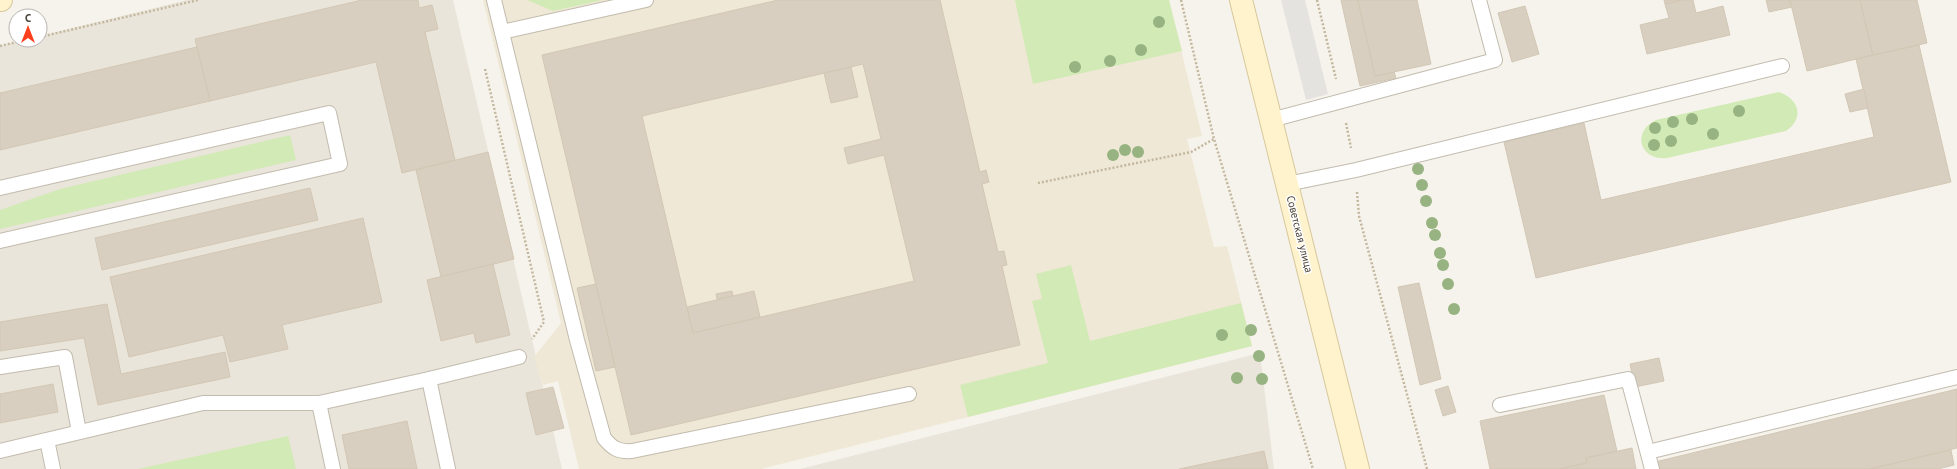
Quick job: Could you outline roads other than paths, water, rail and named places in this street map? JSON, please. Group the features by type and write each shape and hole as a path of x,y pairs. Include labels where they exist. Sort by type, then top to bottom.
{"street":[{"name":"Советская улица","path":"1241,0 1358,469"}],"lane":[{"path":"494,0 577,340 604,438 611,447 622,452 632,451 909,394"},
{"path":"502,32 646,0"},
{"path":"1271,120 1495,60 1479,0"},
{"path":"1287,184 1356,170 1782,66"},
{"path":"0,188 329,113 340,164 0,241"},
{"path":"0,368 65,356 79,432"},
{"path":"0,451 203,403 319,403 429,379 519,356"},
{"path":"1648,452 1957,377"},
{"path":"429,379 448,469"},
{"path":"1500,405 1628,379 1652,469"},
{"path":"319,403 333,469"},
{"path":"47,440 53,469"}]}
